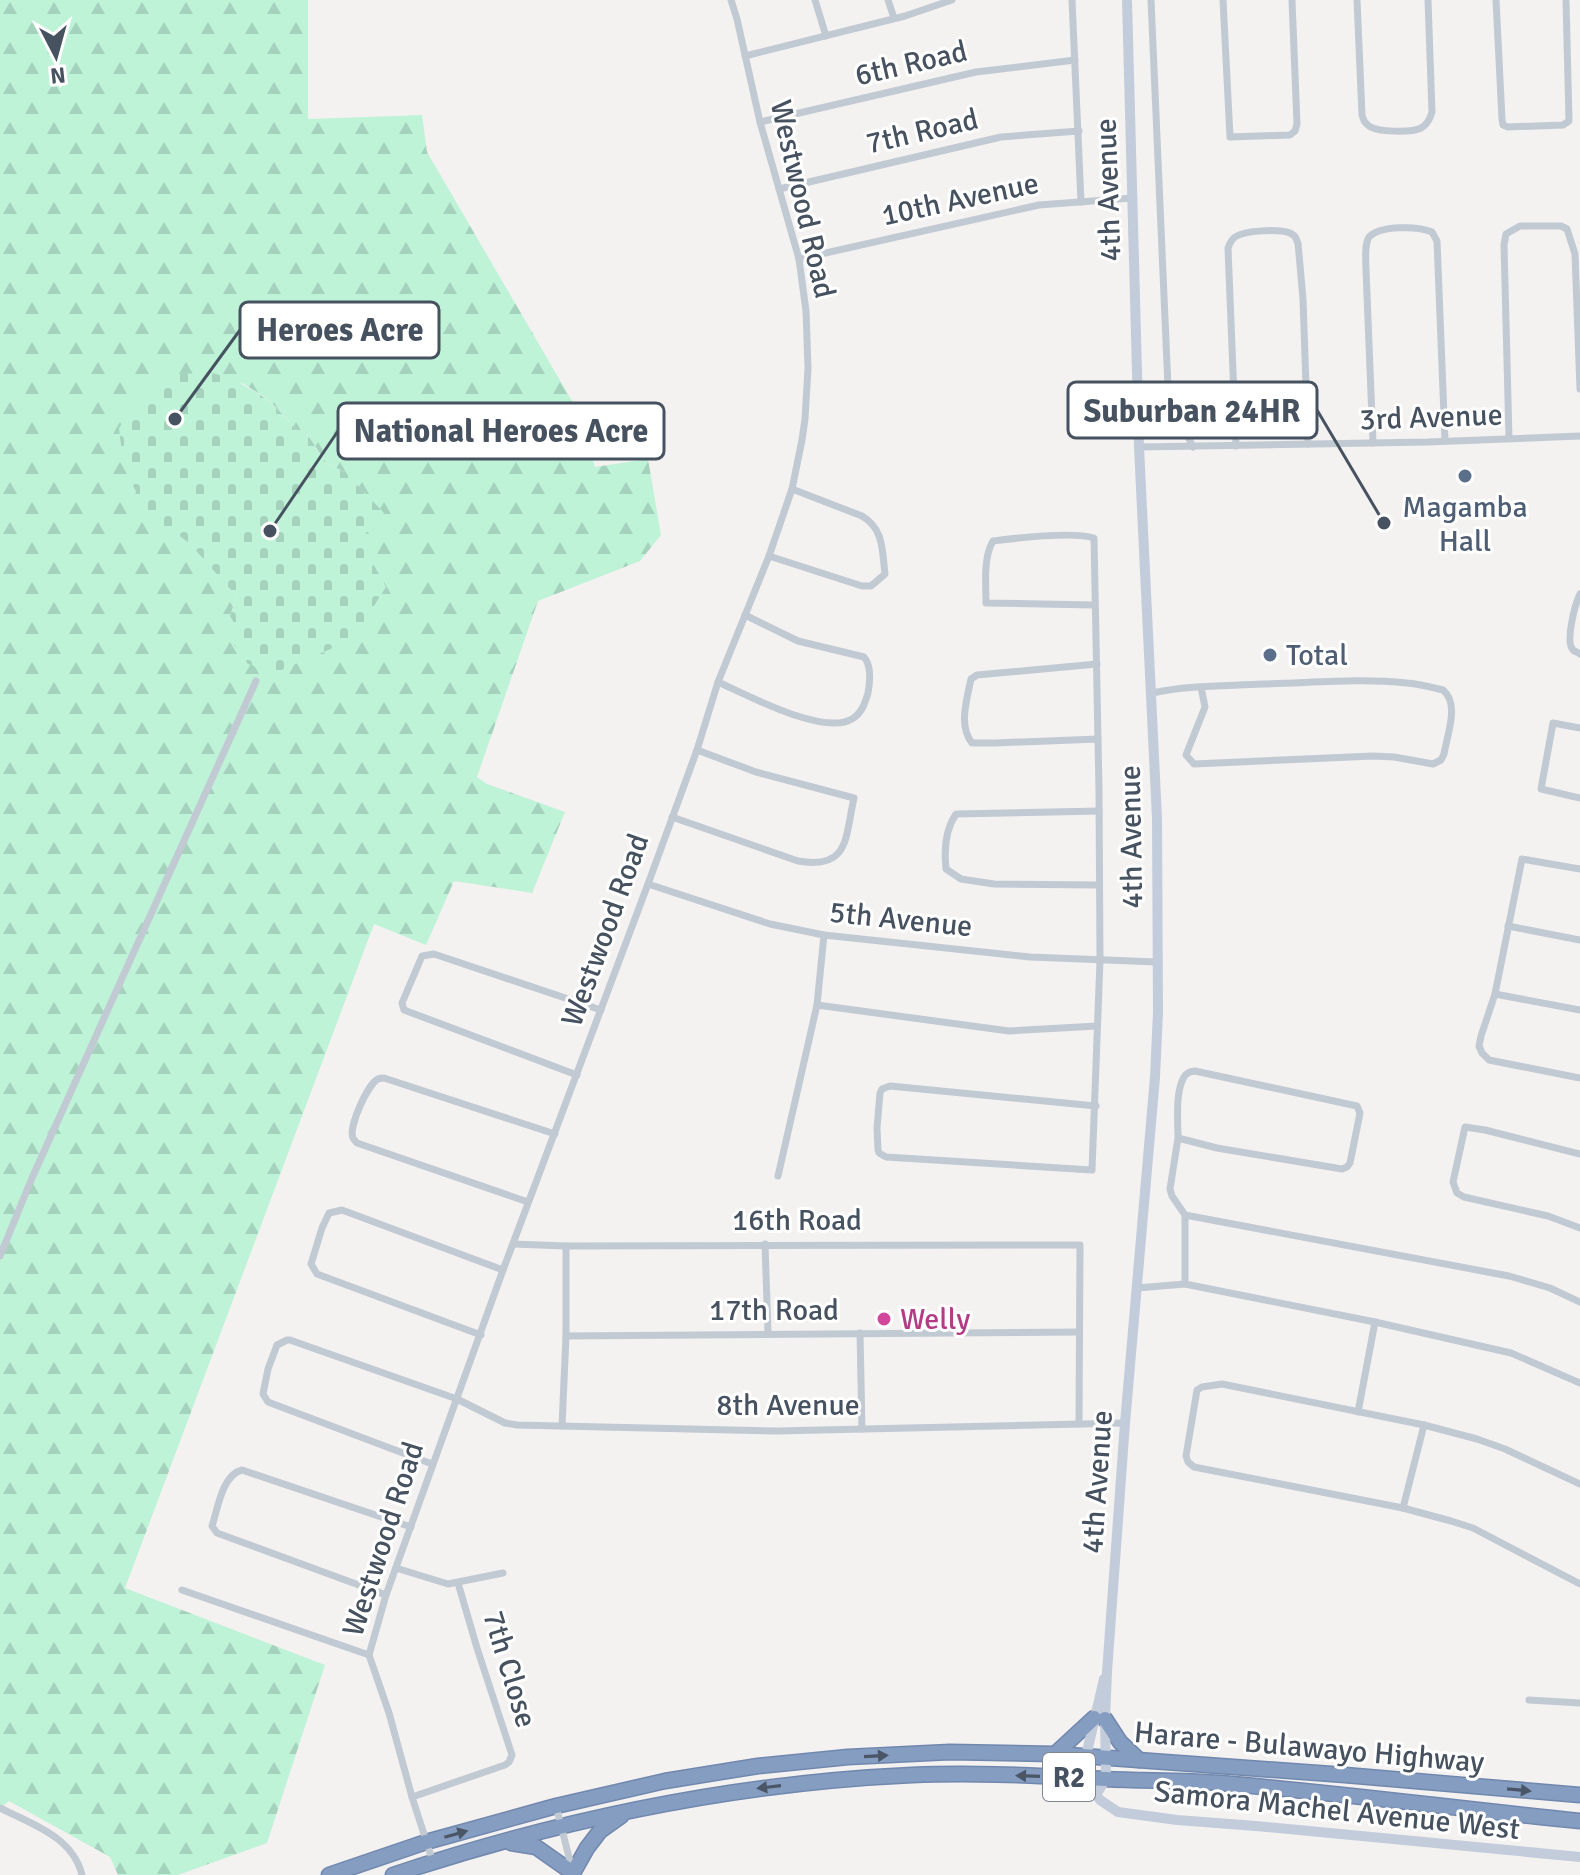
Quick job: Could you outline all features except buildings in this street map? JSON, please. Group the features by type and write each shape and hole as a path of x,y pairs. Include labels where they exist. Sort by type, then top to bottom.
{"highway":[{"path":"1055,1754 1099,1718 1139,1760"},
{"name":"Harare - Bulawayo Highway","path":"329,1875 426,1842 556,1806 679,1778 758,1766 902,1754 950,1752 1107,1757 1580,1795"},
{"name":"Harare - Bulawayo Highway","path":"393,1875 561,1827 716,1794 819,1781 958,1774 1218,1783 1580,1821"},
{"path":"503,1842 536,1847 573,1874 600,1831 626,1812"}],"street":[{"name":"Westwood Road","path":"433,1862 369,1655 386,1595 432,1464 648,884 697,750 718,682 769,556 792,489 805,419 808,368 806,311 799,259 760,122 731,0"},
{"path":"815,0 826,36"},
{"path":"888,0 894,18"},
{"path":"745,56 905,16 952,0"},
{"path":"1072,0 1081,202"},
{"name":"4th Avenue","path":"1099,1718 1107,1672 1158,1012 1157,819 1139,447 1127,0"},
{"path":"1151,0 1168,387 1172,404 1193,447"},
{"path":"1223,0 1230,137 1290,135 1295,131 1292,0"},
{"path":"1357,0 1362,115 1365,123 1381,130 1411,131 1428,123 1432,112 1428,0"},
{"path":"1496,0 1502,119 1503,125 1508,127 1563,125 1569,121 1566,0"},
{"name":"6th Road","path":"760,122 976,72 1075,60"},
{"name":"7th Road","path":"779,189 1001,137 1079,131"},
{"name":"10th Avenue","path":"799,259 1039,205 1132,198"},
{"path":"1509,438 1504,245 1506,234 1520,226 1561,226 1570,234 1575,254 1580,389"},
{"path":"1373,443 1367,241 1370,236 1382,231 1422,228 1432,232 1437,241 1445,441"},
{"path":"1236,446 1228,248 1237,235 1253,231 1287,232 1295,236 1298,243 1308,444"},
{"name":"3rd Avenue","path":"1139,447 1580,436"},
{"path":"769,556 862,586 871,586 885,574 880,539 871,521 792,489"},
{"path":"1094,605 986,603 989,549 993,541 1078,535 1094,538 1100,960 1096,1106 1092,1170 886,1157 878,1150 880,1093 882,1089 894,1085 1096,1106"},
{"path":"1580,594 1574,607 1570,645 1580,654"},
{"path":"718,682 785,712 810,719 835,723 850,721 861,712 870,677 864,657 798,641 745,615"},
{"path":"1097,664 977,675 971,679 964,725 966,736 972,743 1098,739"},
{"path":"0,1256 38,1164 256,681"},
{"path":"1152,693 1201,687 1356,681 1407,683 1443,690 1452,706 1444,754 1437,763 1362,756 1194,764 1186,755 1205,707 1201,687"},
{"path":"1580,728 1553,723 1541,789 1580,798"},
{"path":"672,817 813,864 835,858 842,850 854,798 756,772 697,750"},
{"path":"1098,885 994,884 961,879 946,869 945,858 947,833 956,814 1099,811"},
{"path":"1580,869 1522,859 1495,994 1479,1046 1489,1060 1580,1078"},
{"name":"5th Avenue","path":"648,884 770,924 824,935 1030,957 1157,962"},
{"path":"1508,926 1580,940"},
{"path":"778,1176 817,1005 824,935"},
{"path":"577,1075 404,1010 402,1003 422,956 434,954 601,1010"},
{"path":"1495,994 1580,1010"},
{"path":"817,1005 1009,1031 1097,1026"},
{"path":"1178,1138 1217,1148 1342,1169 1350,1163 1360,1113 1357,1106 1195,1071 1188,1073 1183,1078 1178,1098 1178,1138 1170,1189 1185,1215 1185,1284"},
{"path":"528,1202 357,1143 352,1133 357,1113 371,1086 377,1079 384,1078 555,1134"},
{"path":"1580,1154 1465,1127 1453,1182 1457,1193 1464,1197 1548,1216 1580,1228"},
{"path":"481,1335 317,1274 311,1264 322,1228 329,1213 342,1210 503,1270"},
{"path":"1185,1215 1509,1276 1550,1288 1580,1302"},
{"name":"16th Road","path":"513,1244 1080,1245 1079,1332"},
{"path":"765,1244 768,1333"},
{"path":"562,1426 566,1246"},
{"path":"1137,1288 1185,1284 1375,1322 1511,1353 1580,1383"},
{"path":"1358,1412 1375,1322"},
{"path":"1079,1332 1079,1424"},
{"name":"17th Road","path":"566,1336 1079,1332"},
{"path":"860,1333 862,1429"},
{"name":"8th Avenue","path":"432,1464 268,1402 263,1394 277,1345 290,1340 457,1399 511,1425 777,1431 1125,1423"},
{"path":"1580,1484 1477,1439 1424,1425 1222,1384 1197,1390 1186,1459 1194,1467 1403,1508 1473,1528 1580,1584"},
{"path":"1403,1508 1424,1425"},
{"path":"386,1595 217,1533 212,1526 226,1484 233,1474 242,1470 411,1527"},
{"path":"396,1568 448,1584 503,1573"},
{"name":"7th Close","path":"412,1797 505,1765 512,1755 458,1583"},
{"path":"182,1590 369,1655"},
{"path":"1529,1700 1580,1703"},
{"path":"1085,1778 1086,1756 1099,1718"},
{"path":"1097,1793 1106,1779 1107,1757 1099,1718"},
{"name":"Samora Machel Avenue West","path":"1085,1778 1103,1803 1118,1812 1580,1857"},
{"path":"556,1806 573,1874"},
{"path":"0,1808 59,1840 79,1863 82,1875"}],"green space":[{"path":"0,0 308,0 308,119 422,115 427,152 579,413 595,467 648,459 661,535 640,561 538,601 477,777 487,784 565,812 532,893 454,881 426,945 374,924 125,1588 325,1665 267,1843 178,1875 118,1875 110,1857 9,1801 0,1809","holes":["242,383 278,409 296,430 305,431 327,464 345,472 359,540 230,616 237,596 189,542 160,523 143,504"]},
{"path":"213,373 250,388 269,401 296,430 305,431 327,464 345,472 384,513 360,540 386,587 352,640 274,673 248,664 232,642 237,628 230,616 237,596 191,545 151,513 130,479 123,454 119,428 137,404 173,374"}],"place":[{"name":"Heroes Acre","path":"175,419"},
{"name":"Magamba Hall","path":"1465,476"},
{"name":"Suburban 24HR","path":"1384,523"},
{"name":"National Heroes Acre","path":"270,531"},
{"name":"Total","path":"1270,655"},
{"name":"Welly","path":"884,1319"}]}
